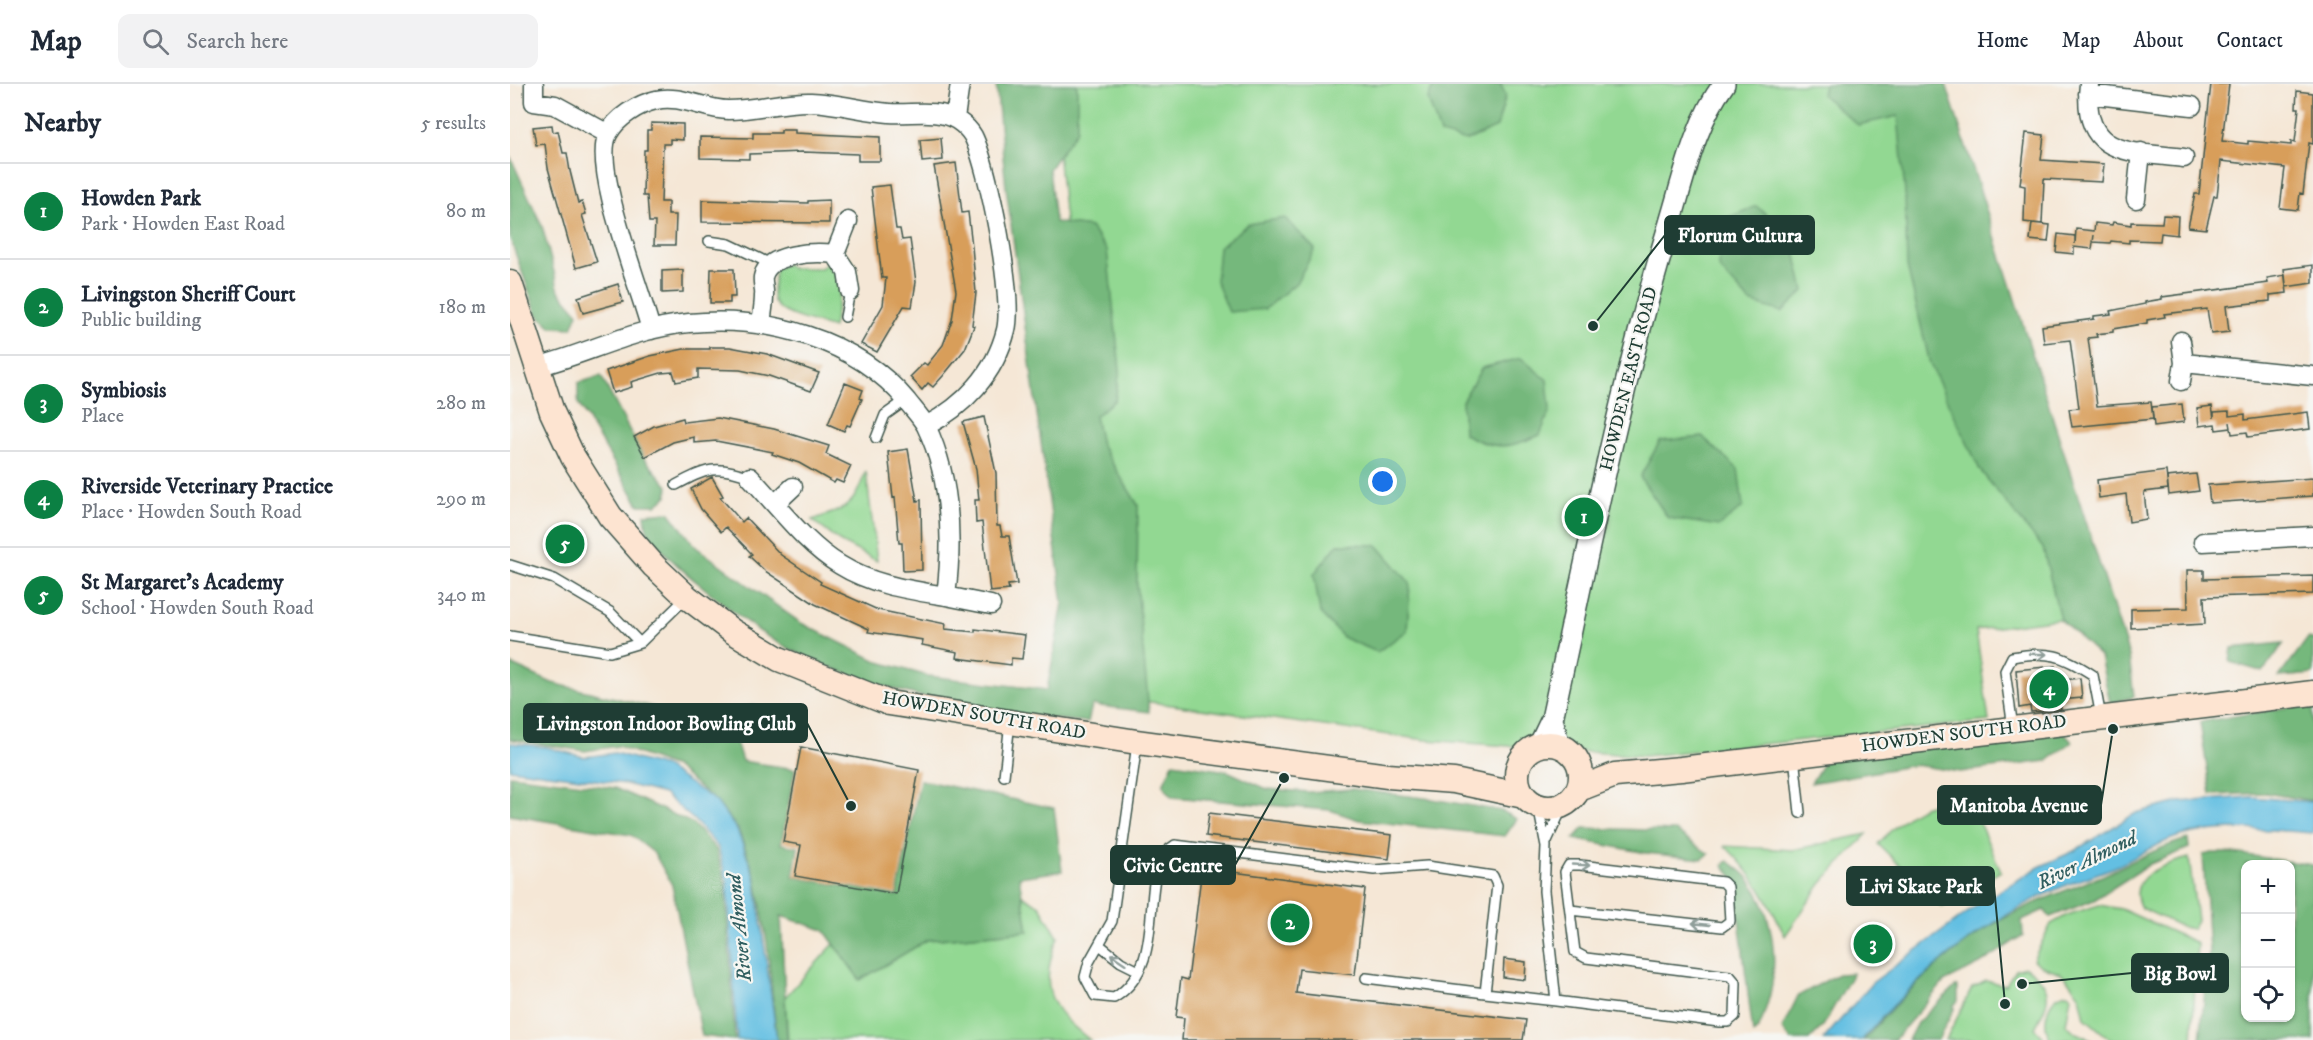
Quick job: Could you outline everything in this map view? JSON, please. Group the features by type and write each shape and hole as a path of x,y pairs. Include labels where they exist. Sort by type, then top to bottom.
{"main road":[{"name":"HOWDEN SOUTH ROAD","path":"510,283 552,412 573,457 610,516 654,566 687,597 732,631 779,659 889,703 1137,742 1388,776 1454,781 1531,801 1546,808 1615,775 1794,756 2313,693"},
{"name":"HOWDEN SOUTH ROAD","path":"1549,746 1567,750 1578,763 1615,775"},
{"path":"1531,801 1519,787 1518,769 1526,754 1549,746"},
{"path":"1571,796 1581,776 1578,763"},
{"name":"HOWDEN SOUTH ROAD","path":"1454,781 1518,769"}],"street":[{"path":"534,84 534,102 555,105 608,134"},
{"path":"955,118 960,84"},
{"name":"HOWDEN EAST ROAD","path":"1549,746 1551,718 1618,417 1648,296 1695,144 1715,96 1724,84"},
{"path":"2184,158 2110,146 2096,132 2088,117 2089,89 2192,106"},
{"path":"651,330 606,182 603,154 608,134 628,112 657,100 691,102 726,110 810,93 889,113 935,114 955,118 972,135 984,165 1002,261 1007,300 1007,329 997,356 970,395 948,414 926,426"},
{"path":"2136,199 2141,152"},
{"path":"835,254 848,221"},
{"path":"761,324 765,297 764,276 771,264 786,258 821,252 835,254 847,272 850,291"},
{"path":"536,367 651,330 688,322 726,321 761,324 797,332 850,355 897,389 926,426 947,502 950,537 946,596"},
{"path":"2181,341 2184,363 2181,381"},
{"path":"2184,363 2313,376"},
{"path":"750,477 807,538 839,565 875,582 992,605"},
{"path":"776,503 793,487"},
{"path":"2202,542 2313,536"}],"lane":[{"path":"709,241 729,244 771,264"},
{"path":"845,318 850,291"},
{"path":"876,438 885,415 906,400"},
{"path":"676,485 707,469 735,471 750,477"},
{"path":"510,565 554,579 610,612 640,643"},
{"path":"510,636 610,652 640,643 687,597"},
{"path":"2013,729 2005,671 2012,657 2039,652 2070,661 2093,675 2101,717"},
{"path":"1004,776 1010,722"},
{"path":"1137,742 1112,921 1101,946 1089,962 1085,977 1095,996 1114,998 1126,990 1145,956 1159,860 1175,845 1374,870 1427,866 1493,876 1497,885 1485,993"},
{"path":"1794,756 1800,813"},
{"path":"1546,846 1571,796"},
{"path":"1531,801 1546,846 1544,891 1556,1001"},
{"path":"1366,978 1719,1022 1733,1020 1737,1011 1736,983 1730,976 1581,956 1573,948 1565,872 1569,865 1580,865 1724,882 1728,887 1731,913 1730,921 1722,927 1570,910"},
{"path":"1101,946 1121,962 1137,970"}],"green space":[{"path":"996,84 1076,84 1077,87 1077,130 1049,169 1055,222 1090,227 1107,250 1120,370 1115,400 1095,416 1101,445 1138,505 1137,584 1149,712 1092,705 1088,722 1010,714 932,699 856,677 784,646 752,626 681,569 646,528 645,514 669,512 696,547 801,623 879,662 928,676 1047,690 1063,603 1006,188"},
{"path":"1051,84 1925,84 2112,657 2058,619 1976,630 1989,721 1644,756 1426,740 1114,697"},
{"path":"1434,84 1500,84 1506,95 1497,127 1466,141 1440,134 1428,99"},
{"path":"1824,84 1946,84 2129,656 2134,697 2110,703 2100,656 2060,619 2043,548 1980,470 1930,364 1907,266 1905,193 1898,116 1858,125 1822,95"},
{"path":"510,156 542,226 559,291 578,313 572,328 551,327 537,314 510,238"},
{"path":"1756,206 1791,234 1804,291 1782,312 1750,302 1719,268 1722,220"},
{"path":"1285,218 1315,249 1296,283 1265,309 1229,312 1216,281 1219,247 1248,224"},
{"path":"827,263 833,264 842,281 833,328 788,314 775,304 773,286 776,268 786,264 791,268 821,268"},
{"path":"1521,358 1547,380 1550,410 1540,435 1519,443 1502,446 1484,443 1464,434 1462,401 1482,368"},
{"path":"601,376 644,458 668,486 667,496 656,505 639,505 578,403 578,383"},
{"path":"1703,437 1738,469 1743,507 1719,526 1668,518 1640,477 1660,441"},
{"path":"866,471 877,561 839,541 812,520 848,505 857,492"},
{"path":"1338,544 1377,545 1410,583 1407,631 1377,652 1344,638 1320,613 1314,574"},
{"path":"2308,638 2313,639 2313,674 2279,677"},
{"path":"2284,643 2263,672 2230,662 2232,648"},
{"path":"510,664 552,683 694,717 753,706 798,712 799,716 731,726 742,761 795,769 781,844 798,847 793,877 897,896 920,780 1054,808 1062,871 1019,877 1028,931 927,940 860,980 824,930 781,916 787,1040 777,1040 767,943 756,878 738,829 716,801 675,767 618,746 585,751 510,739"},
{"path":"2313,703 2313,801 2266,793 2211,795 2200,722"},
{"path":"2063,732 2072,742 2047,761 1960,772 1915,765 1811,783 1825,760"},
{"path":"1173,763 1227,771 1267,789 1309,792 1352,789 1502,811 1517,819 1505,836 1359,820 1330,810 1172,797 1163,785"},
{"path":"510,775 615,788 692,823 716,849 725,882 735,1040 702,1036 672,885 654,853 631,835 510,815"},
{"path":"1966,794 2001,871 1942,907 1878,844 1899,823 1917,810"},
{"path":"1584,828 1675,831 1709,854 1702,859 1646,853 1574,839"},
{"path":"1867,834 1821,884 1785,936 1760,888 1725,846 1793,850"},
{"path":"2188,839 2189,848 2150,864 2094,900 2050,917 2044,910 2022,920 2023,935 1980,964 1944,982 1894,1040 1864,1040 1890,1010 1935,968 1997,922 2156,850"},
{"path":"2233,853 2280,860 2241,860 2241,1022 2295,1022 2295,862 2313,865 2313,1040 2200,1040 2209,951 2203,855"},
{"path":"2189,858 2197,920 2192,929 2182,927 2141,908 2137,897 2142,880 2150,873"},
{"path":"1728,861 1747,876 1757,893 1764,908 1772,940 1774,957 1771,989 1762,1021 1753,1034 1734,878 1723,865"},
{"path":"1022,895 1040,906 1058,937 1052,954 1048,983 1056,1006 1064,1017 1090,1040 788,1040 785,997 834,944 860,980 927,940 1028,931"},
{"path":"2099,905 2121,909 2197,943 2192,1040 2111,1040 2085,1018 2080,996 2067,979 2059,972 2041,966 2033,960 2051,924 2067,915"},
{"path":"2025,967 2040,979 2047,991 2044,1010 2035,1028 2045,1040 1946,1040 1972,988 1986,981 2006,985 2015,970"},
{"path":"1853,973 1823,1026 1809,1040 1791,1040 1782,1029 1798,996 1838,974"},
{"path":"1955,987 1958,987 1958,1001 1938,1040 1908,1040 1917,1023"},
{"path":"2068,993 2071,996 2066,1024 2076,1033 2093,1040 2051,1040 2046,1026 2050,1004 2061,995"}],"water":[{"name":"River Almond","path":"510,743 546,747 584,757 615,753 665,767 716,801 737,830 755,877 777,1040 737,1040 727,881 718,847 694,820 664,794 626,784 510,769"},
{"name":"River Almond","path":"2251,797 2313,802 2313,833 2227,829 2193,833 2169,840 2115,867 2055,890 2002,918 1926,974 1862,1040 1823,1040 1872,983 1983,901 2039,867 2074,851 2136,813 2179,802"}],"building":[{"path":"2211,84 2229,84 2222,141 2248,144 2248,141 2291,145 2291,141 2295,142 2299,108 2296,108 2297,91 2313,93 2313,144 2309,143 2303,194 2300,193 2298,210 2280,208 2285,168 2221,161 2217,196 2214,196 2206,229 2188,227 2195,194 2199,194"},
{"path":"651,123 683,124 683,140 670,139 670,144 663,144 661,202 668,202 668,215 676,215 675,245 654,245 655,222 649,222 647,196 643,196 644,150 647,150 647,130 651,130"},
{"path":"552,125 553,132 558,131 563,153 567,153 578,203 582,202 584,207 586,214 582,215 597,262 576,268 548,168 545,144 536,145 533,127"},
{"path":"781,130 795,130 795,133 880,137 880,161 858,161 858,154 803,152 749,154 749,159 700,158 700,137 753,138 753,133 781,133"},
{"path":"2026,133 2044,135 2041,160 2104,164 2102,182 2044,179 2042,224 2024,222 2025,186 2020,185"},
{"path":"941,138 943,160 922,162 920,140"},
{"path":"956,163 962,213 968,212 972,246 976,293 972,325 974,326 965,349 933,387 928,383 922,390 910,377 924,363 927,365 943,345 952,320 956,291 934,166"},
{"path":"890,185 896,229 900,229 902,240 910,239 916,282 912,307 904,306 877,352 861,344 883,305 886,278 882,278 871,187"},
{"path":"702,200 808,203 808,201 829,200 829,223 702,222"},
{"path":"2163,215 2178,216 2177,235 2161,233 2160,241 2093,242 2092,249 2074,247 2074,254 2056,252 2058,234 2075,236 2075,244 2076,229 2094,231 2095,223 2112,225 2113,222 2131,225 2131,222 2162,223"},
{"path":"2032,223 2050,225 2048,242 2030,240"},
{"path":"2313,265 2313,283 2286,287 2284,269"},
{"path":"711,269 734,269 735,297 730,297 730,303 710,303"},
{"path":"683,270 683,292 662,293 662,271"},
{"path":"2285,275 2287,293 2270,295 2270,301 2226,306 2229,332 2211,334 2207,309 2164,314 2165,317 2147,320 2147,323 2113,329 2113,332 2096,334 2097,337 2088,338 2097,406 2151,402 2153,419 2072,427 2069,409 2079,408 2070,340 2044,343 2042,326 2094,319 2094,316 2111,314 2110,311 2145,304 2145,302 2162,299 2162,297 2268,283 2267,278"},
{"path":"618,284 623,302 583,313 578,297"},
{"path":"710,347 730,347 767,354 819,373 811,391 769,376 740,370 698,369 698,378 676,382 673,372 661,373 631,382 632,387 613,393 606,371 650,356 684,349 710,349"},
{"path":"845,383 863,390 860,398 862,399 850,426 847,425 844,431 828,424"},
{"path":"2182,404 2184,422 2154,426 2152,407"},
{"path":"2212,406 2214,418 2214,412 2229,411 2229,416 2245,414 2245,420 2308,412 2310,429 2248,437 2247,432 2232,434 2231,428 2216,430 2215,424 2199,426 2197,408"},
{"path":"984,417 996,473 997,526 1000,526 1002,536 1009,536 1017,584 1008,585 1009,590 990,592 982,522 976,523 975,500 979,500 976,469 963,422"},
{"path":"683,418 684,422 718,418 774,429 829,446 826,454 851,466 843,483 836,480 834,483 799,463 772,454 773,452 716,441 694,443 694,437 673,442 645,457 634,437 654,426"},
{"path":"908,449 917,501 921,500 922,570 903,571 902,543 899,543 888,452"},
{"path":"2166,471 2168,489 2144,492 2147,519 2129,522 2126,494 2099,498 2097,480"},
{"path":"2196,474 2199,491 2169,495 2167,477"},
{"path":"712,477 723,496 720,497 742,522 746,518 781,555 821,582 820,584 878,610 946,624 945,629 975,632 975,629 1025,635 1022,659 1011,658 1011,665 957,658 958,652 922,645 923,640 868,632 869,629 815,604 765,571 749,556 752,554 726,527 721,532 701,509 691,489"},
{"path":"2313,478 2313,496 2210,503 2208,485"},
{"path":"2187,570 2204,570 2204,579 2313,576 2313,594 2204,597 2205,624 2131,628 2131,609 2188,608"},
{"path":"2055,666 2056,681 2080,678 2082,698 2060,700 2061,709 2031,712 2030,706 2019,708 2016,670"},
{"path":"801,747 919,770 896,894 795,876 801,845 783,842"},
{"path":"1209,813 1392,835 1389,859 1206,836"},
{"path":"1202,868 1365,889 1355,975 1299,969 1296,993 1526,1020 1523,1040 1182,1040 1184,1018 1176,1017 1181,978 1188,980"},
{"path":"1504,959 1526,962 1525,980 1503,977"}],"place":[{"name":"Florum Cultura","path":"1593,326"},
{"name":"Howden Park","path":"1584,517"},
{"name":"St Margaret's Academy","path":"565,544"},
{"name":"Riverside Veterinary Practice","path":"2049,689"},
{"name":"Manitoba Avenue","path":"2113,729"},
{"name":"Civic Centre","path":"1284,778"},
{"name":"Livingston Indoor Bowling Club","path":"851,806"},
{"name":"Livingston Sheriff Court","path":"1290,923"},
{"name":"Symbiosis","path":"1873,944"},
{"name":"Big Bowl","path":"2022,984"},
{"name":"Livi Skate Park","path":"2005,1004"}]}
